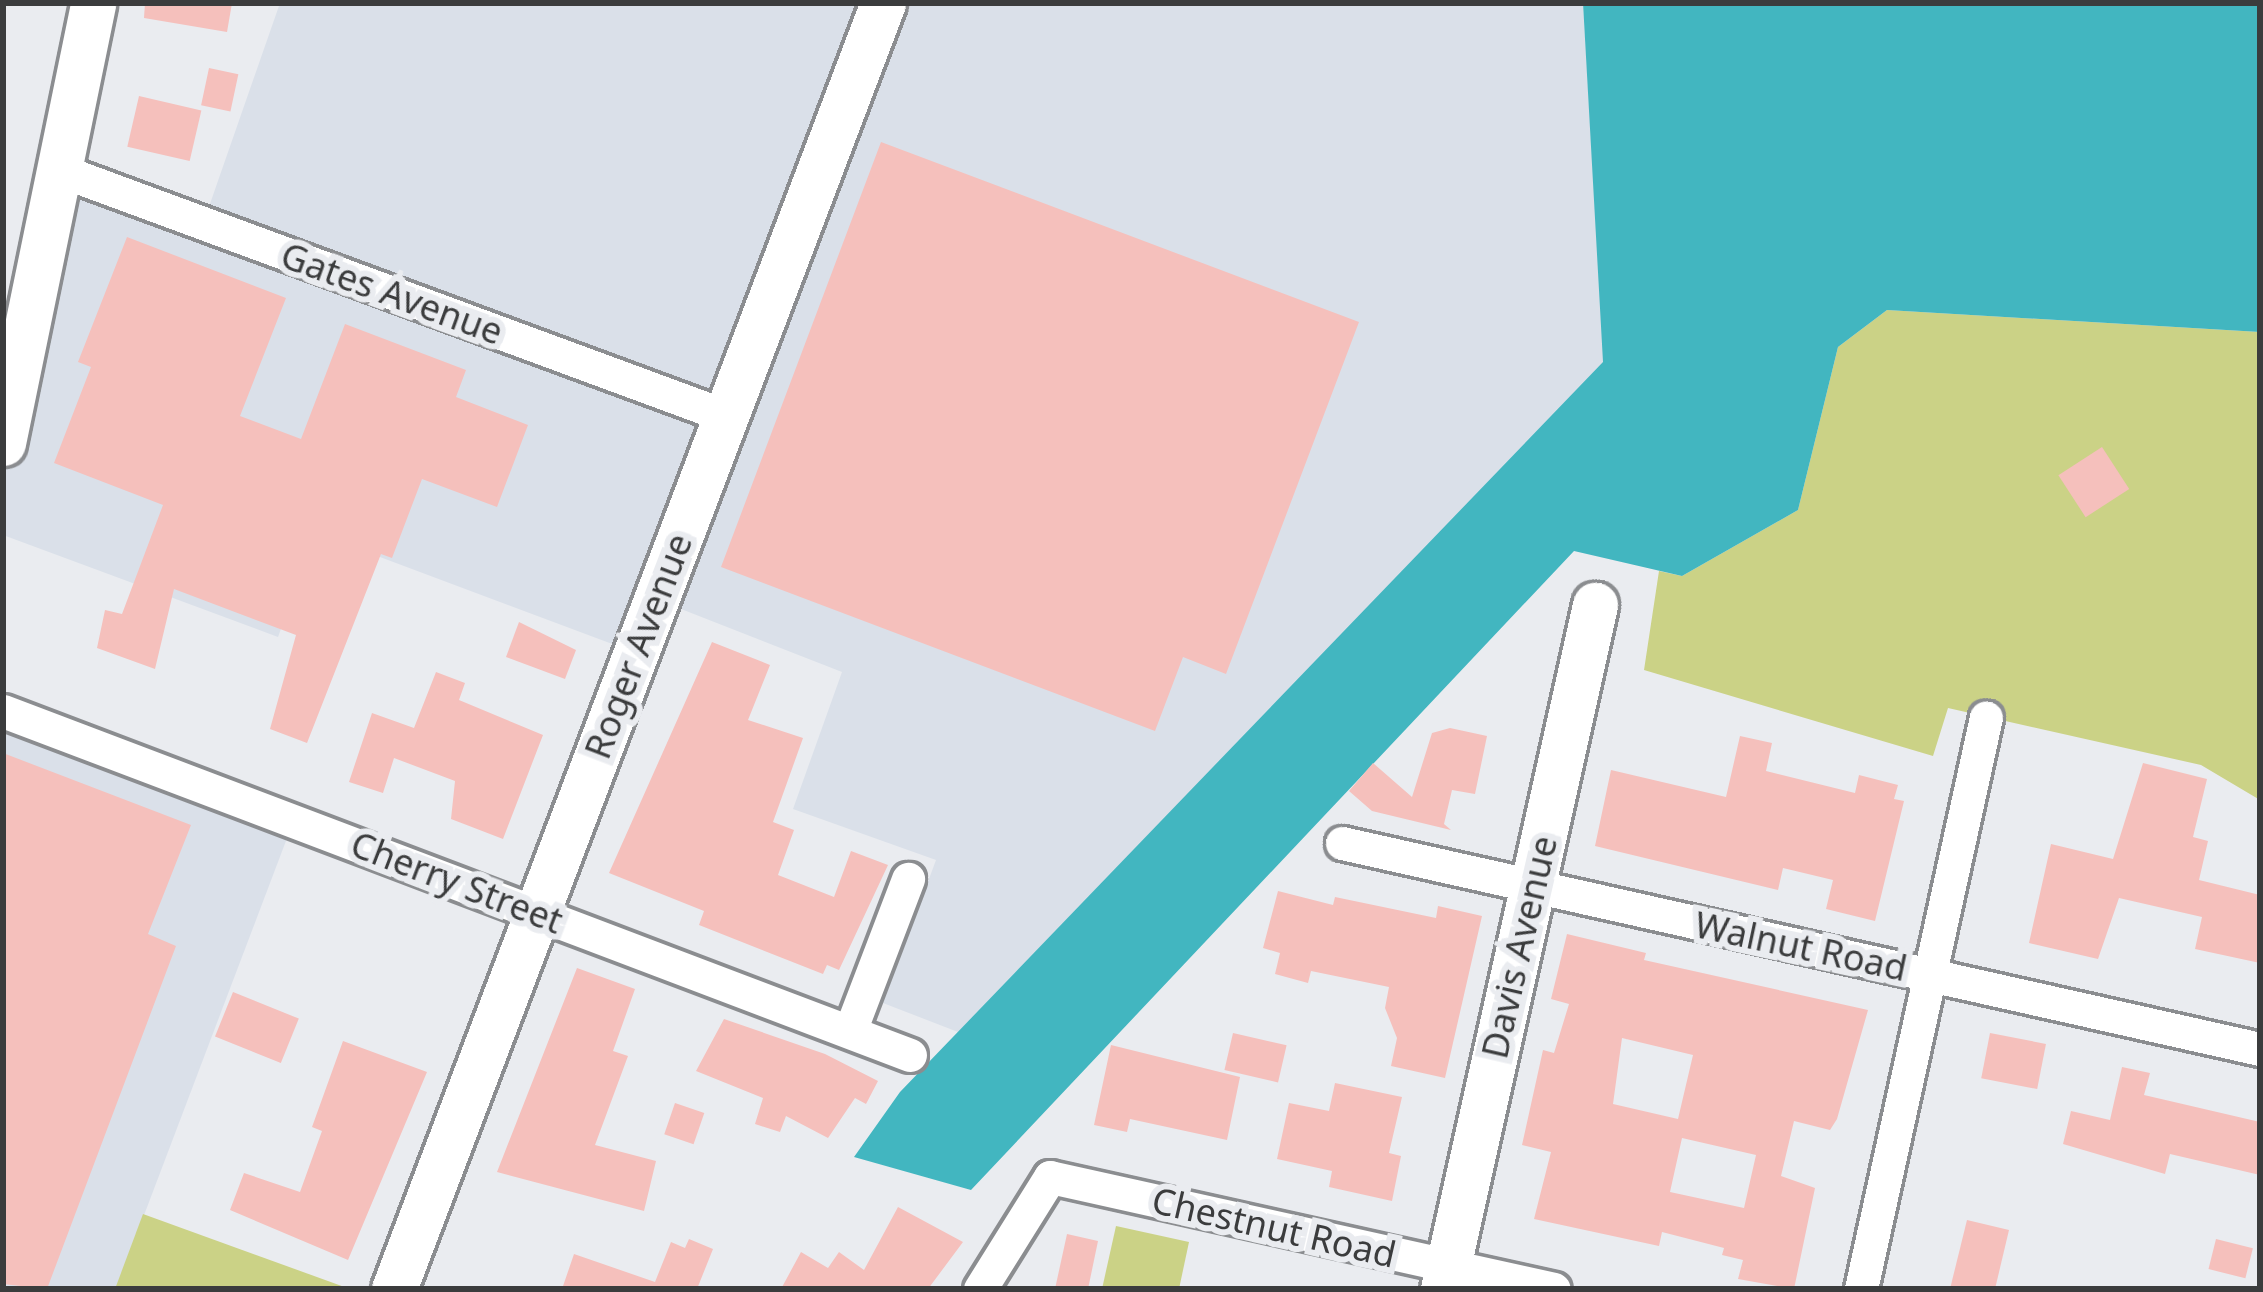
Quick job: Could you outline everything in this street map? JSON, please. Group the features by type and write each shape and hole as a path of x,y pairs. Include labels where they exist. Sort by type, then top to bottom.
{"street":[{"path":"3,443 93,3"},
{"name":"Roger Avenue","path":"394,1289 883,3"},
{"name":"Gates Avenue","path":"59,170 726,416"},
{"name":"Davis Avenue","path":"1446,1277 1594,605"},
{"name":"Cherry Street","path":"3,711 910,1055"},
{"path":"1861,1289 1986,717"},
{"name":"Walnut Road","path":"1342,843 2260,1049"},
{"path":"850,1031 908,879"},
{"name":"Chestnut Road","path":"980,1289 1050,1177 1446,1277 1554,1289"}],"shaded area":[{"path":"280,3 1583,3 1604,362 958,1032 883,1003 936,860 793,809 842,672 653,598 631,651 316,533 278,637 3,535 3,427 55,164 204,221"},
{"path":"3,717 292,825 116,1289 3,1289"}],"green space":[{"path":"1887,310 2260,332 2260,800 2201,765 1948,708 1933,756 1644,670 1659,571 1682,576 1798,510 1838,347"},
{"path":"143,1214 350,1289 115,1289"},
{"path":"1116,1226 1189,1242 1179,1289 1102,1289"}],"water":[{"path":"1583,3 2260,3 2260,332 1887,310 1838,347 1798,510 1682,576 1574,551 971,1190 854,1157 900,1092 1603,362"}],"building":[{"path":"145,3 232,3 227,32 144,18"},
{"path":"209,68 238,74 230,111 201,105"},
{"path":"139,96 201,110 190,161 127,147"},
{"path":"881,142 1359,322 1226,674 1183,657 1155,731 721,567"},
{"path":"127,237 286,298 240,416 301,439 345,324 466,370 456,397 528,425 497,507 422,479 392,558 381,554 307,743 270,729 296,635 174,589 155,669 97,648 105,610 122,614 163,505 54,463 91,367 78,362"},
{"path":"2102,447 2129,489 2086,517 2058,475"},
{"path":"519,622 576,650 565,679 506,657"},
{"path":"712,642 770,665 748,720 803,738 773,822 794,830 778,875 834,897 851,851 888,865 839,970 827,965 823,974 699,925 704,911 609,873"},
{"path":"436,672 465,683 459,700 543,735 503,839 451,819 455,781 394,758 383,793 349,782 372,713 414,728"},
{"path":"1450,728 1487,736 1475,794 1452,790 1444,824 1451,830 1372,811 1349,791 1373,763 1412,797 1432,733"},
{"path":"1740,736 1772,743 1766,771 1855,793 1859,775 1898,785 1894,799 1904,801 1875,921 1826,909 1833,880 1783,868 1778,890 1595,846 1611,770 1726,797"},
{"path":"3,753 191,825 148,934 176,946 47,1289 3,1284"},
{"path":"2143,763 2207,779 2193,837 2208,841 2199,880 2260,895 2260,963 2195,949 2202,917 2119,898 2098,959 2029,943 2051,844 2113,859"},
{"path":"1278,891 1333,905 1335,897 1436,918 1438,906 1482,916 1445,1078 1391,1066 1397,1038 1385,1008 1389,987 1311,971 1308,983 1275,974 1280,953 1263,948"},
{"path":"1567,934 1646,953 1644,960 1868,1010 1830,1130 1794,1121 1781,1176 1815,1188 1794,1289 1738,1279 1743,1260 1722,1255 1724,1248 1662,1232 1659,1246 1534,1219 1551,1152 1522,1145 1543,1050 1554,1053 1569,1004 1551,999","holes":["1622,1038 1693,1055 1678,1119 1613,1104","1682,1138 1756,1155 1744,1208 1670,1192"]},
{"path":"577,968 635,989 613,1051 628,1056 595,1145 656,1161 644,1211 497,1172"},
{"path":"233,992 299,1019 281,1063 215,1037"},
{"path":"724,1019 825,1054 878,1081 866,1104 855,1098 828,1138 786,1116 780,1132 755,1124 763,1098 696,1071"},
{"path":"1233,1033 1287,1045 1278,1082 1224,1070"},
{"path":"1990,1033 2046,1044 2037,1089 1981,1078"},
{"path":"343,1041 427,1072 348,1260 230,1210 244,1173 300,1192 322,1131 312,1127"},
{"path":"1111,1045 1240,1077 1227,1140 1130,1119 1127,1132 1094,1125"},
{"path":"2122,1067 2150,1073 2144,1095 2260,1122 2260,1175 2170,1154 2165,1174 2063,1144 2071,1111 2110,1120"},
{"path":"1335,1083 1402,1097 1389,1153 1401,1156 1392,1201 1329,1187 1332,1171 1277,1159 1289,1103 1329,1111"},
{"path":"675,1103 704,1113 694,1144 664,1134"},
{"path":"898,1207 963,1242 928,1289 781,1289 801,1252 828,1268 839,1252 864,1270"},
{"path":"1967,1220 2009,1230 1995,1289 1950,1289"},
{"path":"1067,1234 1098,1241 1088,1289 1055,1289"},
{"path":"689,1239 713,1249 697,1289 562,1289 574,1254 655,1282 671,1242 685,1248"},
{"path":"2216,1239 2253,1248 2245,1278 2209,1269"}]}
